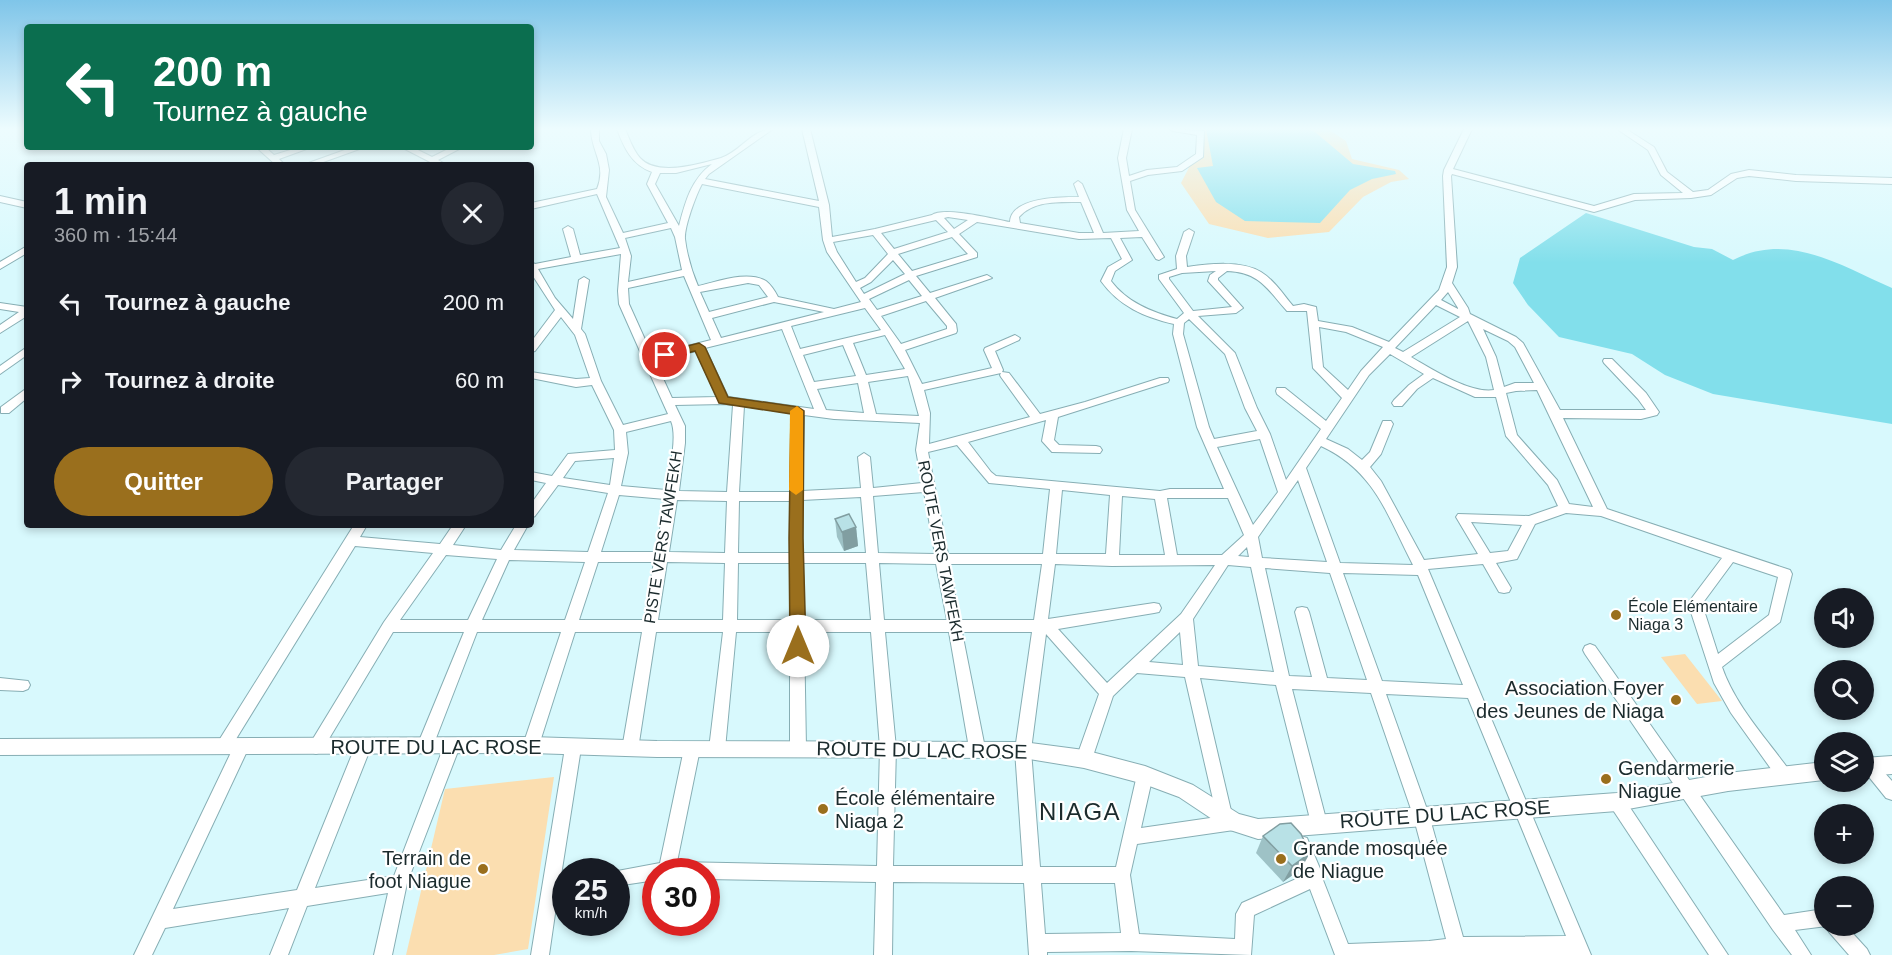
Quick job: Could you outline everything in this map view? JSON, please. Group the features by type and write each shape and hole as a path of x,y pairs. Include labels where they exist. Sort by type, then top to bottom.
{"main road":[{"name":"ROUTE DU LAC ROSE","path":"0,747 531,745 630,749 977,748 1023,750 1084,759 1145,775 1186,791 1229,818 1258,829 1617,802 1688,789 1814,772"},
{"path":"1874,766 1892,765"}],"street":[{"name":"PISTE VERS TAWFEKH","path":"605,174 601,191 602,199 621,236 625,250 622,297 648,360 675,416 679,443 630,749"},
{"path":"655,174 651,184 680,237 687,272 717,342"},
{"path":"680,237 693,192 707,174"},
{"name":"ROUTE VERS TAWFEKH","path":"817,174 825,205 828,240 841,267 899,348 918,388 925,420 922,450 944,559 977,748"},
{"path":"1125,174 1131,210 1159,257"},
{"path":"1126,180 1143,174"},
{"path":"1084,759 1107,693 1186,618 1225,560 1251,536 1284,492 1365,373 1436,301 1448,285 1452,267 1448,174"},
{"path":"1461,174 1594,209 1634,197 1711,192 1734,176 1746,174"},
{"path":"1665,174 1691,195"},
{"path":"1754,174 1796,178 1892,181"},
{"path":"700,182 825,205"},
{"path":"1078,184 1099,235"},
{"path":"534,205 601,191"},
{"path":"0,199 24,204"},
{"path":"1015,225 1014,217 1025,208 1083,199"},
{"path":"828,240 875,232 936,215 948,214 1079,236 1146,234"},
{"path":"648,360 835,311 865,301 911,275 974,255 936,215"},
{"path":"855,287 868,280 893,254 952,234 978,219"},
{"path":"621,236 673,225"},
{"path":"568,229 576,259"},
{"path":"875,232 950,321 952,331 899,348"},
{"path":"1114,235 1127,260 1115,264 1106,281 1113,292 1134,307 1179,321 1190,314 1236,310 1238,308 1213,281 1187,269 1181,256 1189,232"},
{"path":"534,272 576,259 625,250"},
{"path":"0,266 24,251"},
{"path":"1284,492 1264,434 1251,408 1230,353 1190,314 1164,279 1164,275 1187,269 1235,268 1252,271 1292,309 1312,309 1318,368 1347,397"},
{"path":"1213,281 1213,277 1222,270"},
{"path":"624,286 687,272"},
{"path":"531,745 594,557 615,489 622,453 620,430 596,381 576,328 560,311 534,273"},
{"path":"876,314 987,278"},
{"path":"576,328 584,280"},
{"path":"695,290 747,280 760,281 768,287 774,299"},
{"path":"1448,285 1491,357 1498,392 1512,436 1553,483 1565,508"},
{"path":"705,316 774,299 835,311"},
{"path":"1436,301 1516,342 1556,414 1602,512"},
{"path":"0,306 24,310"},
{"path":"534,345 560,311"},
{"path":"0,330 24,312"},
{"path":"1403,357 1470,319"},
{"path":"1179,321 1178,334 1203,427 1251,536 1283,680 1319,823"},
{"path":"1313,323 1348,329 1389,347 1432,374 1479,394 1485,395 1515,387 1541,387"},
{"path":"785,324 822,414"},
{"path":"797,353 888,331"},
{"path":"918,388 998,370 989,350 1015,338"},
{"path":"847,341 862,378 871,417"},
{"path":"699,347 724,400"},
{"path":"0,371 24,352"},
{"path":"1556,414 1641,415 1653,412 1642,396 1608,361"},
{"path":"812,386 911,372"},
{"path":"1398,403 1413,387 1432,374"},
{"path":"1005,375 1037,418"},
{"path":"534,376 576,383 596,381"},
{"path":"922,450 1089,405 1164,380"},
{"path":"1281,392 1328,428"},
{"path":"5,410 24,394"},
{"path":"669,402 724,400 822,414 925,420"},
{"path":"717,748 730,626 735,496 734,456 739,402"},
{"path":"798,411 796,495 798,748"},
{"path":"1053,414 1048,441 1050,446 1056,449 1096,450"},
{"path":"620,430 675,416"},
{"path":"1363,467 1375,454 1387,424"},
{"path":"1210,444 1264,434"},
{"path":"960,440 993,480 1160,495 1170,493 1232,494"},
{"path":"1293,826 1316,878 1344,954 1430,953 1457,946 1580,950 1421,567 1377,484 1363,467 1344,452 1320,441"},
{"path":"534,509 574,456 622,453"},
{"path":"864,457 870,558 879,626 888,748 883,955"},
{"path":"1300,467 1421,815 1457,946"},
{"path":"534,478 615,489 735,496 867,494 929,487"},
{"path":"1056,485 1042,626 1023,750 1038,949 1131,942 1243,952 1245,914 1248,909 1316,878"},
{"path":"1112,561 1116,490"},
{"path":"1160,495 1172,560"},
{"path":"1504,588 1462,517 1530,521 1565,508 1602,512 1785,574 1775,618 1716,664"},
{"path":"351,541 505,555 796,559 1225,560 1335,568 1421,567 1512,556 1530,521"},
{"path":"143,955 160,920 232,747 359,528"},
{"path":"316,747 389,626 458,528"},
{"path":"424,746 473,626 505,555 520,528"},
{"path":"1731,555 1695,603 1719,679 1736,709 1784,775"},
{"path":"389,626 1042,626 1154,608"},
{"path":"1302,612 1321,684"},
{"path":"1130,837 1229,818 1191,671 1186,618"},
{"path":"1042,626 1107,693"},
{"path":"1590,650 1802,955"},
{"path":"1135,667 1321,684 1472,692"},
{"path":"0,684 23,685"},
{"path":"383,955 399,883 452,746"},
{"path":"279,955 300,897 363,747"},
{"path":"561,858 573,748"},
{"path":"663,858 692,749"},
{"path":"1131,942 1122,875 1145,775"},
{"path":"1874,775 1892,793"},
{"path":"1617,802 1719,955"},
{"path":"720,872 1122,875"},
{"path":"160,920 399,883"},
{"path":"540,955 552,912"},
{"path":"1779,924 1814,919"},
{"path":"1844,936 1861,955"}],"shaded area":[{"path":"1186,174 1403,174 1409,179 1391,182 1363,197 1329,232 1268,238 1209,224 1181,183"},
{"path":"1685,654 1722,701 1697,704 1661,657"},
{"name":"Terrain de foot Niague","path":"554,777 528,949 494,955 406,955 445,789"}],"water":[{"path":"1200,174 1396,174 1372,179 1350,190 1320,223 1245,221 1216,202"},
{"path":"1586,213 1694,247 1712,249 1733,260 1754,252 1774,249 1794,250 1834,262 1892,288 1892,424 1713,394 1665,375 1632,354 1559,337 1528,305 1513,283 1520,258"}],"building":[{"path":"849,514 856,527 842,532 835,519"},
{"path":"1291,823 1301,834 1310,853 1292,866 1263,836 1280,824"}],"slow traffic":[{"path":"796,490 797,411"}],"place":[{"name":"École Elémentaire Niaga 3","path":"1616,615"},
{"name":"Association Foyer des Jeunes de Niaga","path":"1676,700"},
{"name":"Gendarmerie Niague","path":"1606,779"},
{"name":"École élémentaire Niaga 2","path":"823,809"},
{"name":"Grande mosquée de Niague","path":"1281,859"},
{"name":"Terrain de foot Niague","path":"483,869"}],"district":[{"name":"NIAGA","path":"1080,811"}],"route":[{"path":"665,355 699,347 724,400 798,411 796,538 798,646"}]}
